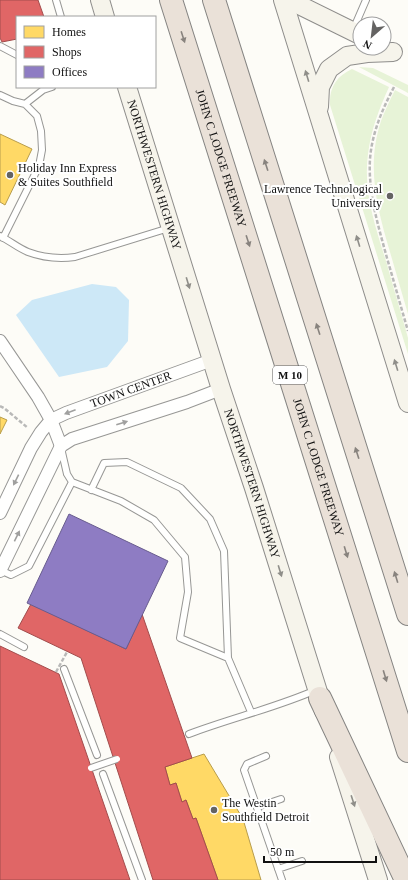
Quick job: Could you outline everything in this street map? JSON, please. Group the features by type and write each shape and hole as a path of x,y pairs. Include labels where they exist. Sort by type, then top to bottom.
{"highway":[{"name":"JOHN C LODGE FREEWAY","path":"171,0 408,751"},
{"path":"214,0 408,614"},
{"path":"319,694 406,880"}],"main road":[{"path":"100,0 105,16"},
{"path":"283,0 408,403"},
{"path":"289,0 352,32"},
{"path":"318,114 320,87 329,69 347,56 367,53 395,53"},
{"name":"NORTHWESTERN HIGHWAY","path":"127,88 221,389 254,488 378,880"}],"street":[{"path":"0,341 38,397 51,420 61,446"},
{"name":"TOWN CENTER","path":"0,513 31,448 51,420 66,413 212,360"},
{"path":"0,570 61,446 72,439 187,402 221,389"}],"lane":[{"path":"56,0 61,16"},
{"path":"361,16 366,0"},
{"path":"0,46 16,54"},
{"path":"25,104 43,90 49,88"},
{"path":"0,95 12,101 25,104 37,116 41,132 42,150 39,166 2,237 27,252 60,259 75,257 170,227"},
{"path":"61,446 67,474 72,482 120,501 154,520 185,557 188,592 180,638 228,658"},
{"path":"91,490 104,463 127,462 181,488 210,519 224,551 228,658 251,712"},
{"path":"0,570 11,575 29,566 72,482"},
{"path":"0,634 24,647"},
{"path":"64,669 96,755"},
{"path":"189,734 251,712 319,694"},
{"path":"266,756 247,764 244,770 282,880"},
{"path":"91,768 117,759"},
{"path":"103,774 142,880"},
{"path":"257,807 281,799"},
{"path":"278,869 302,861"}],"path":[{"path":"394,87 381,112 374,134 370,159 371,185 374,212 408,331"},
{"path":"0,406 30,430"},
{"path":"56,672 67,652"}],"green space":[{"path":"359,67 373,68 408,85 408,93"},
{"path":"352,69 389,87 371,136 368,154 367,181 374,222 408,338 408,354 330,105 331,93 335,83 342,75"},
{"path":"395,90 408,97 408,314 377,203 374,171 374,154 381,121"}],"water":[{"path":"92,284 116,287 129,300 128,341 107,367 59,377 16,315 32,300"}],"building: Homes":[{"name":"Holiday Inn Express & Suites Southfield","path":"0,134 32,149 5,205 0,202"},
{"path":"0,417 7,420 0,434"},
{"name":"The Westin Southfield Detroit","path":"204,754 243,819 261,880 218,880 196,818 193,819 186,800 182,802 176,783 170,785 165,767"}],"building: Shops":[{"path":"0,0 38,0 44,16 16,16 16,39 2,42 0,38"},
{"path":"31,604 126,649 142,614 192,758 165,767 170,785 176,783 182,802 186,800 193,819 196,818 218,880 153,880 81,658 18,628"},
{"path":"0,646 59,674 130,880 0,880"}],"building: Offices":[{"path":"69,514 168,561 126,649 27,603"}],"place":[{"name":"Holiday Inn Express & Suites Southfield","path":"10,175"},
{"name":"Lawrence Technological University","path":"390,196"},
{"name":"The Westin Southfield Detroit","path":"214,810"}]}
